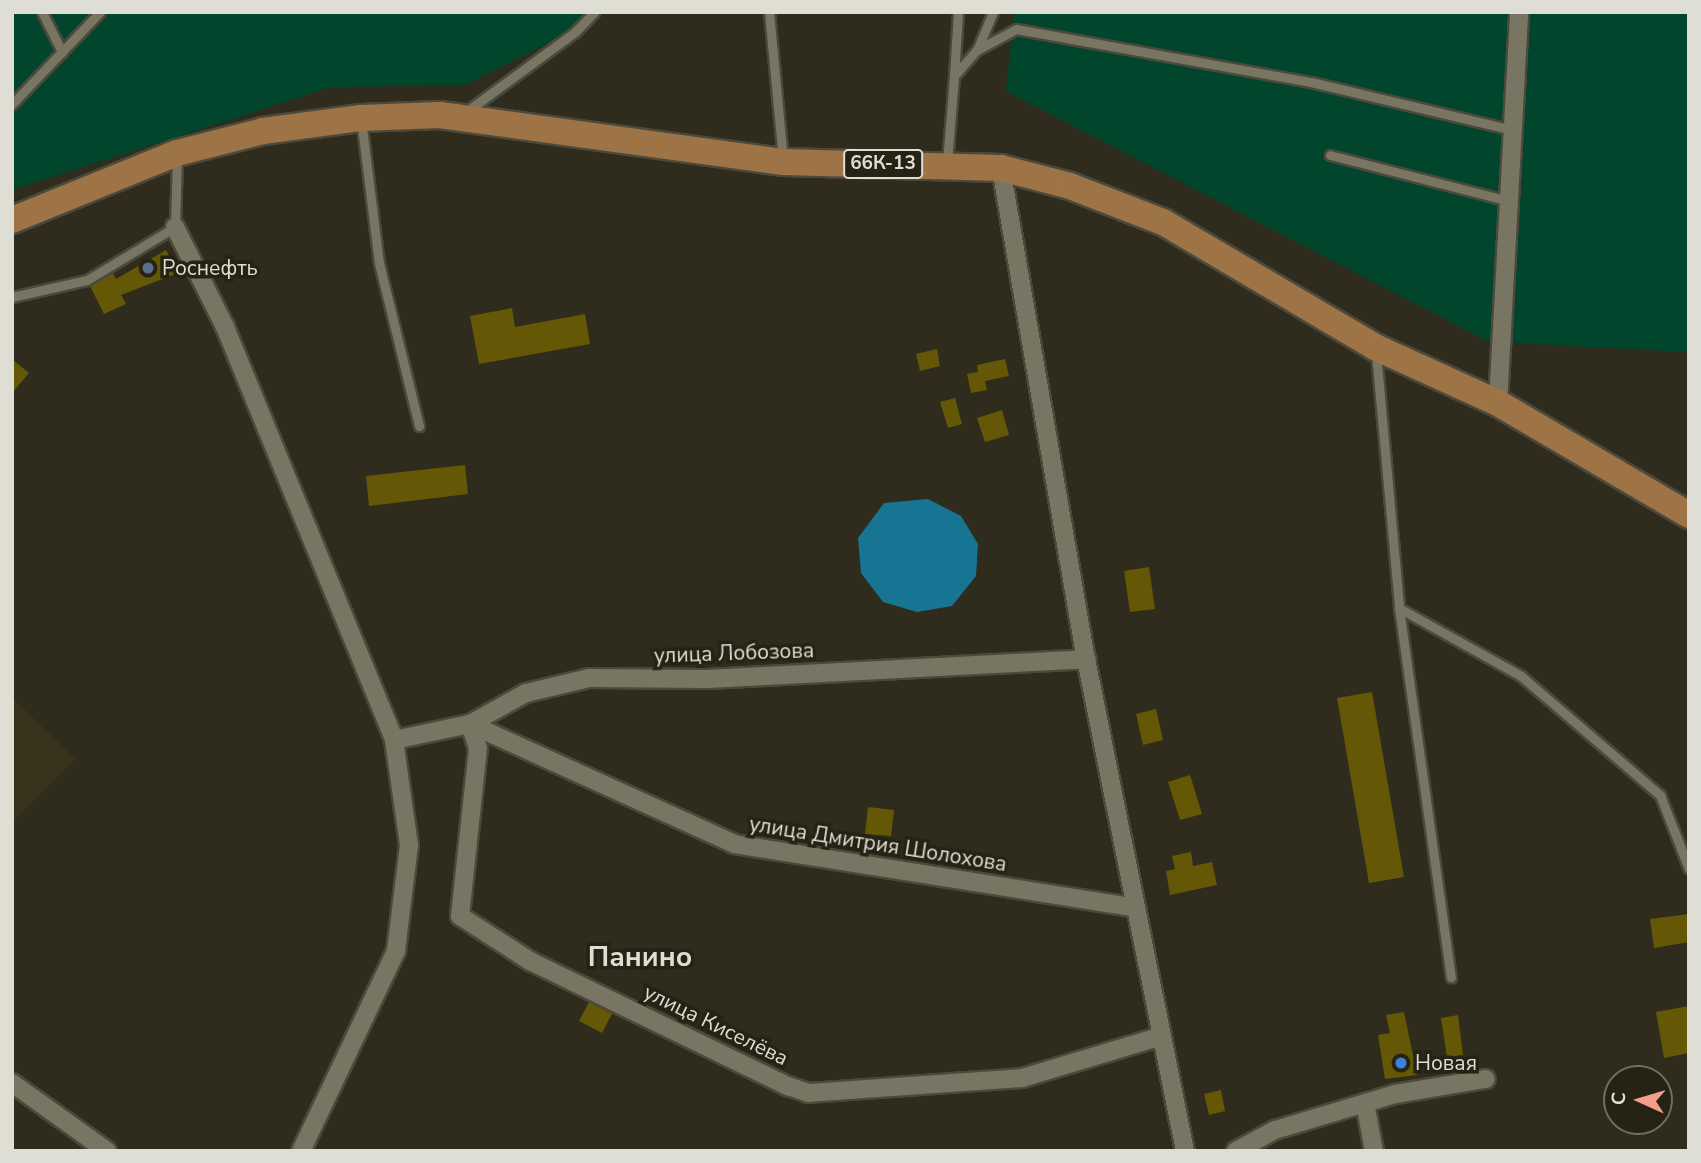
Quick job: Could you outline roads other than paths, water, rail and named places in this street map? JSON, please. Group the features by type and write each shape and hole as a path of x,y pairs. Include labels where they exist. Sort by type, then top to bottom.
{"main road":[{"name":"66К-13","path":"12,220 177,153 263,131 361,118 459,117 784,162 947,165 1002,169 1070,186 1163,222 1375,346 1498,403 1689,515"}],"street":[{"path":"1498,403 1519,12"},
{"path":"1002,169 1086,659 1185,1151"},
{"path":"175,227 225,327 394,740 409,845 396,951 301,1151"},
{"name":"улица Лобозова","path":"394,740 470,723 526,693 589,678 707,679 1086,659"},
{"name":"улица Дмитрия Шолохова","path":"470,723 734,844 1136,908"},
{"name":"улица Киселёва","path":"470,723 478,748 460,916 530,961 788,1086 808,1093 1022,1078 1162,1035"},
{"path":"1236,1151 1275,1130 1365,1103 1486,1079"},
{"path":"12,1083 107,1151"},
{"path":"1365,1103 1374,1151"}],"lane":[{"path":"42,12 62,52"},
{"path":"12,104 100,12"},
{"path":"459,117 501,81 575,32 594,12"},
{"path":"769,12 784,162"},
{"path":"947,165 958,12"},
{"path":"954,76 977,50 993,12"},
{"path":"977,50 1016,29 1311,82 1513,130"},
{"path":"361,118 379,263 419,426"},
{"path":"12,297 87,280 175,227 177,153"},
{"path":"1330,155 1509,201"},
{"path":"1375,346 1399,608 1451,977"},
{"path":"1399,608 1521,676 1660,796 1689,869"}],"water":[{"path":"928,499 961,516 978,544 976,576 952,606 917,612 883,602 861,573 858,538 884,503"}],"place":[{"name":"Роснефть","path":"148,268"},
{"name":"Новая","path":"1401,1063"}],"district":[{"name":"Панино","path":"640,957"}]}
